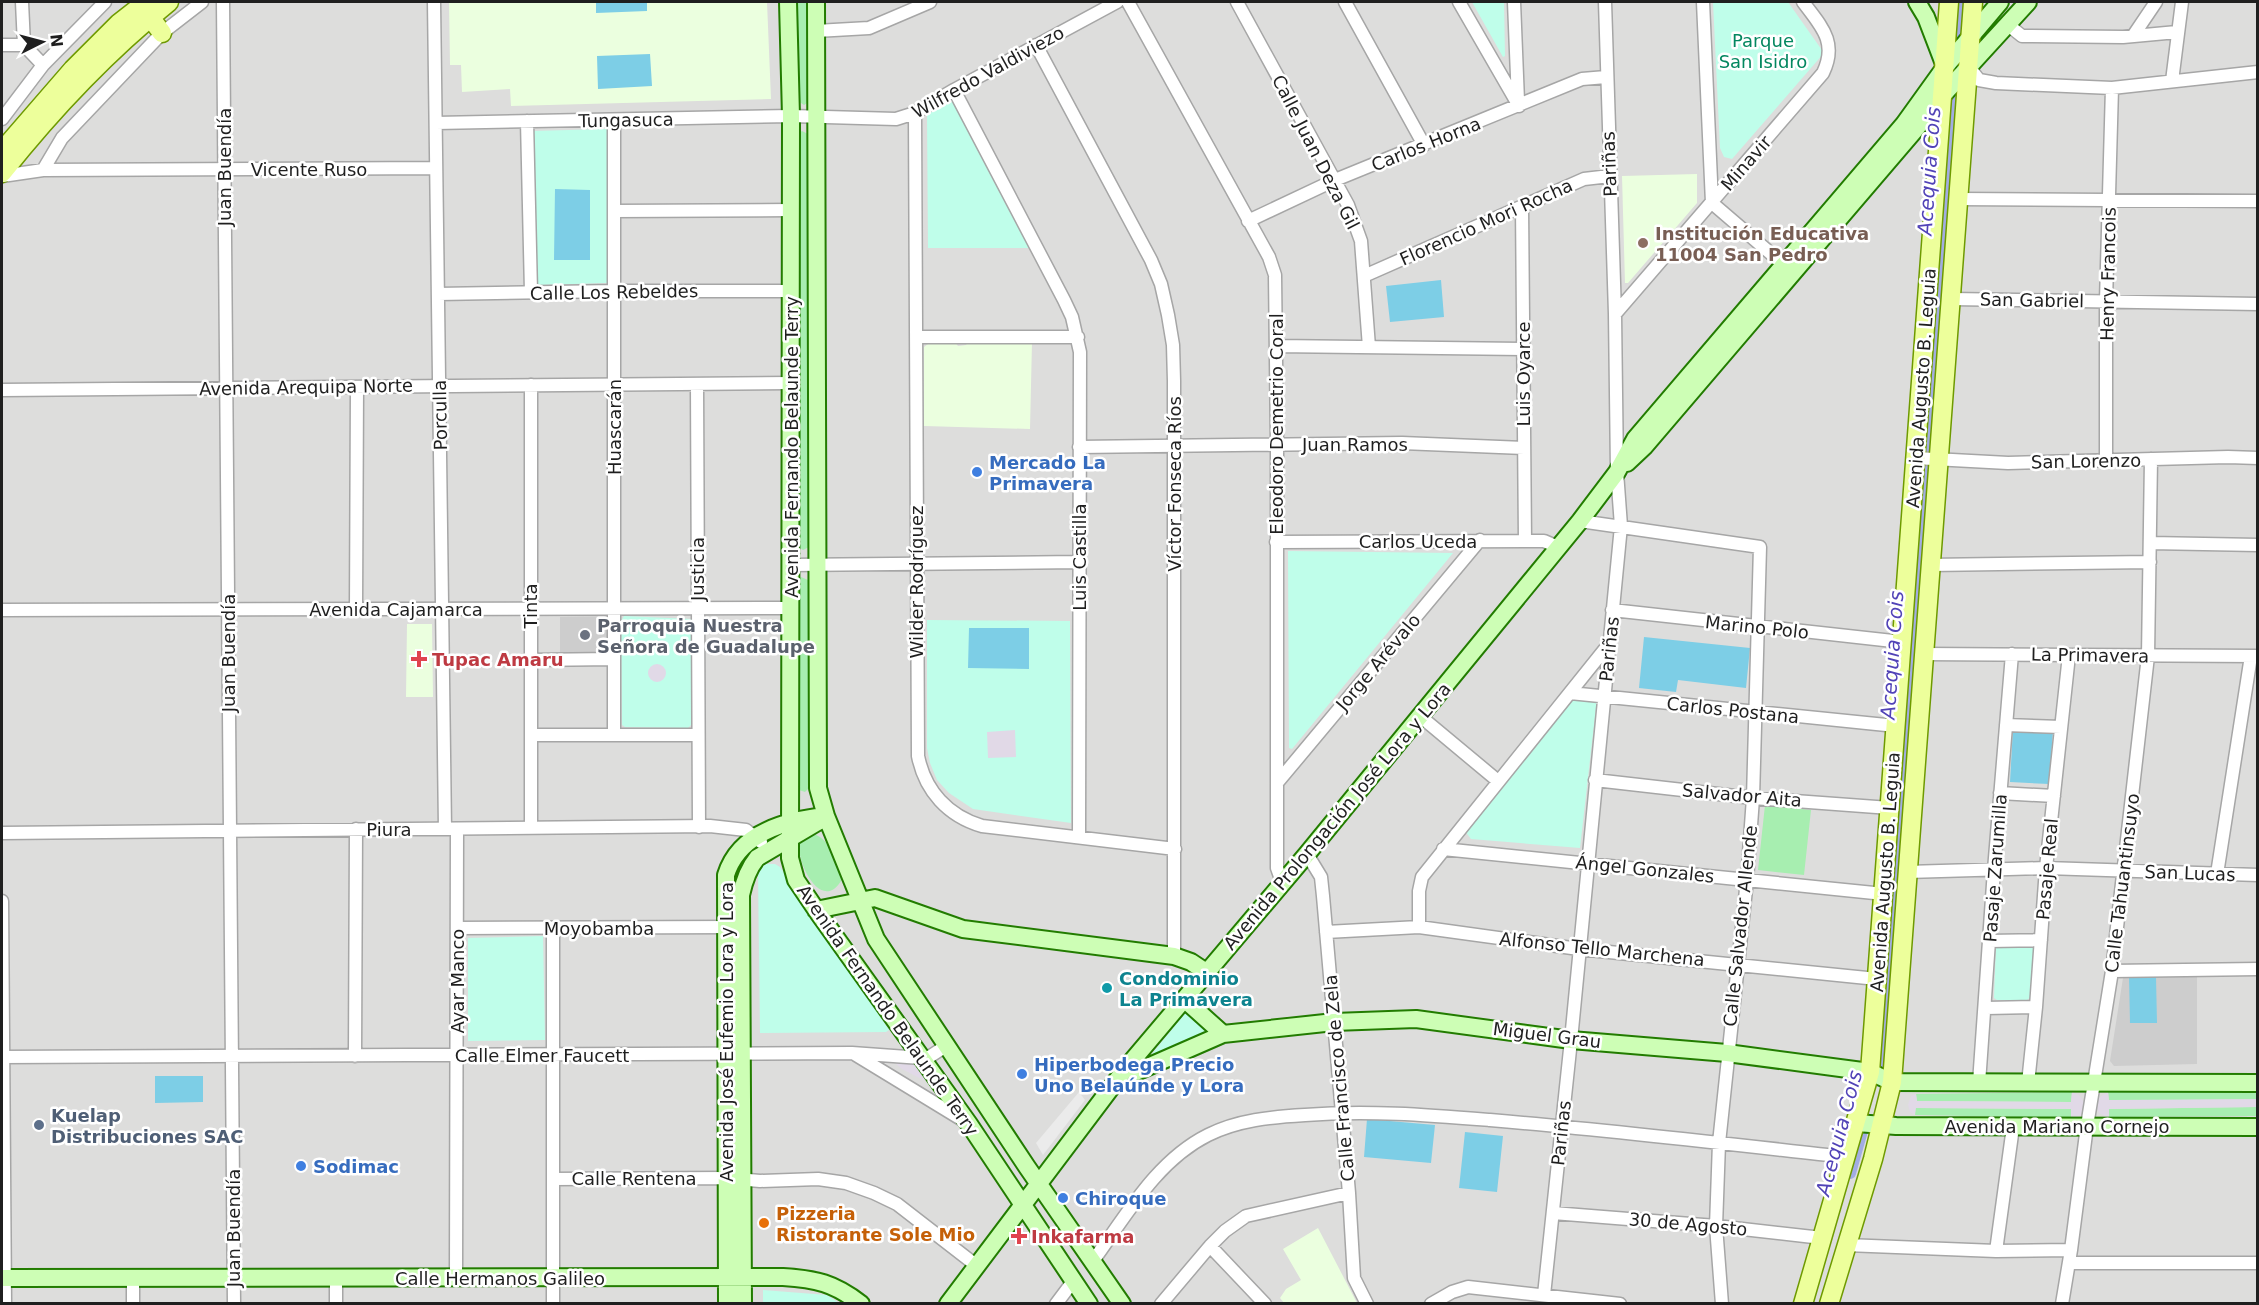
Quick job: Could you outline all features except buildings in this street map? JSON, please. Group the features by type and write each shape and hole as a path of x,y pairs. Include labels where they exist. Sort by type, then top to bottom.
{"main road":[{"path":"2,151 67,75 120,23 148,9 169,2"},
{"name":"Avenida Augusto B. Leguia","path":"1803,1304 1858,1123 1871,1072 1949,2"},
{"name":"Avenida Augusto B. Leguia","path":"1829,1304 1881,1125 1891,1082 1973,2"},
{"path":"148,9 162,33"},
{"path":"2,174 85,78 132,32 148,9"}],"street":[{"path":"22,2 24,45 43,65"},
{"path":"2,119 43,65 105,2"},
{"path":"43,170 62,138 162,33 202,2"},
{"name":"Juan Buendía","path":"223,2 234,1304"},
{"name":"Porculla","path":"434,2 442,609 451,829"},
{"name":"Avenida Fernando Belaunde Terry","path":"788,2 791,116 790,858 796,880 816,910 969,1124 1089,1304"},
{"name":"Avenida Fernando Belaunde Terry","path":"816,2 818,788 826,816 876,939 1038,1184 1122,1304"},
{"path":"816,31 869,28 930,2"},
{"name":"Wilfredo Valdiviezo","path":"817,116 896,119 915,113 1117,2"},
{"name":"Eleodoro Demetrio Coral","path":"1128,2 1269,257 1275,275 1276,868 1282,882"},
{"name":"Calle Juan Deza Gil","path":"1237,2 1335,180 1357,225 1361,241 1369,346"},
{"path":"1345,2 1424,145"},
{"path":"1459,2 1519,105"},
{"path":"1514,2 1519,105"},
{"name":"Pariñas","path":"1544,1295 1621,526 1617,472 1615,314 1605,2"},
{"path":"1703,2 1712,203 1788,268"},
{"name":"Minavir","path":"1615,314 1823,73 1830,52 1827,36 1803,2"},
{"path":"1917,2 1926,17 1945,67"},
{"path":"1971,35 2000,2"},
{"path":"2028,2 1969,67 1979,80 1995,83 2112,88 2258,72"},
{"path":"2133,36 2156,2"},
{"path":"2172,81 2182,2"},
{"path":"2007,24 2022,36 2133,36 2177,32"},
{"name":"Avenida Prolongación José Lora y Lora","path":"1788,268 1904,124 1971,35"},
{"path":"2,45 24,45"},
{"name":"Víctor Fonseca Ríos","path":"1036,45 1139,236 1161,284 1173,345 1174,956"},
{"name":"Avenida Prolongación José Lora y Lora","path":"948,1304 1126,1068 1307,854 1580,520 1617,472 1635,439 1969,67"},
{"name":"Carlos Horna","path":"1248,221 1335,180 1582,79 1606,76"},
{"name":"Henry Francois","path":"2106,460 2106,301 2112,88"},
{"name":"Luis Castilla","path":"954,90 1064,300 1078,337 1080,352 1079,837"},
{"name":"Wilder Rodríguez","path":"915,113 916,563 918,756 921,771 928,786 940,802 967,822 982,826 1175,849"},
{"name":"Tungasuca","path":"436,123 817,116"},
{"name":"Huascarán","path":"614,120 614,734"},
{"path":"527,122 531,292"},
{"name":"Vicente Ruso","path":"2,174 43,170 436,168"},
{"name":"Florencio Mori Rocha","path":"1364,276 1584,179 1610,176"},
{"path":"1958,199 2258,201"},
{"name":"Luis Oyarce","path":"1522,207 1525,541"},
{"path":"614,211 791,210"},
{"name":"Calle Los Rebeldes","path":"438,294 791,291"},
{"name":"San Gabriel","path":"1951,299 2258,304"},
{"path":"916,337 1078,337"},
{"path":"1276,346 1523,349"},
{"name":"Avenida Arequipa Norte","path":"2,390 791,383"},
{"name":"Justicia","path":"698,384 699,826"},
{"name":"Tinta","path":"531,385 531,828"},
{"path":"357,387 357,609"},
{"name":"Juan Ramos","path":"1079,447 1402,443 1524,448"},
{"name":"San Lorenzo","path":"1916,458 2008,463 2258,458"},
{"name":"Calle Tahuantinsuyo","path":"2062,1304 2112,971 2148,656 2151,459"},
{"path":"1580,520 1621,526"},
{"name":"Calle Salvador Allende","path":"1621,526 1760,547 1753,798 1747,880 1719,1143 1716,1226 1722,1304"},
{"name":"Jorge Arévalo","path":"1276,783 1480,540"},
{"name":"Carlos Uceda","path":"1276,542 1544,541 1558,547"},
{"path":"2150,543 2258,545"},
{"path":"791,564 1078,562"},
{"path":"1930,565 2150,562"},
{"name":"Avenida Cajamarca","path":"2,610 791,608"},
{"name":"Marino Polo","path":"1612,610 1902,642"},
{"path":"1419,927 1419,891 1422,877 1609,644"},
{"name":"La Primavera","path":"1923,654 2254,656"},
{"name":"Pasaje Zarumilla","path":"1979,1083 2012,654"},
{"name":"Pasaje Real","path":"2028,1083 2046,868 2069,655"},
{"path":"2217,874 2254,656"},
{"path":"530,660 614,659"},
{"name":"Carlos Postana","path":"1570,693 1896,726"},
{"path":"1420,716 1498,781"},
{"path":"2006,725 2061,727"},
{"path":"531,735 698,735"},
{"name":"Salvador Aita","path":"1595,780 1753,798 1890,808"},
{"path":"2000,793 2054,796"},
{"name":"Avenida José Eufemio Lora y Lora","path":"734,1179 743,1053 733,927 726,875 730,861 743,846 756,837 790,822 826,816"},
{"name":"Avenida José Eufemio Lora y Lora","path":"743,1304 735,1278 734,1179 726,1055 733,927 744,879 757,858 826,816"},
{"name":"Piura","path":"2,833 699,826 746,830 756,837"},
{"name":"Ayar Manco","path":"451,829 457,928 456,1278"},
{"path":"355,1056 356,830"},
{"path":"756,837 768,851"},
{"name":"Ángel Gonzales","path":"1443,849 1884,894"},
{"name":"Calle Francisco de Zela","path":"1307,854 1321,877 1349,1193 1354,1278 1366,1304"},
{"name":"San Lucas","path":"1907,872 2046,868 2258,875"},
{"path":"816,910 875,898 963,929 1174,956 1191,962 1206,972"},
{"path":"2,901 3,1278 5,1304"},
{"name":"Moyobamba","path":"457,928 733,927"},
{"name":"Alfonso Tello Marchena","path":"1326,932 1419,927 1579,949 1877,979"},
{"path":"553,928 553,1304"},
{"path":"1989,941 2041,940"},
{"path":"2112,971 2258,969"},
{"path":"1184,999 1223,1034"},
{"path":"1986,1008 2036,1007"},
{"name":"Miguel Grau","path":"1126,1068 1136,1072 1223,1034 1334,1022 1416,1020 1571,1040 1727,1053 1871,1072"},
{"name":"Calle Elmer Faucett","path":"2,1057 852,1053 921,1058 929,1057 946,1046"},
{"path":"852,1053 969,1124"},
{"path":"1871,1072 1891,1082 2258,1083"},
{"path":"1093,1261 1160,1170 1191,1145 1208,1135 1239,1123 1274,1117 1341,1112 1402,1113 1562,1126 1846,1157"},
{"name":"Avenida Mariano Cornejo","path":"1858,1123 2013,1127 2258,1127"},
{"path":"1996,1251 2013,1127"},
{"name":"Calle Rentena","path":"553,1179 818,1179 846,1184 874,1192 897,1204 977,1266"},
{"path":"1161,1304 1210,1246 1225,1231 1246,1216 1349,1193"},
{"name":"30 de Agosto","path":"1553,1214 1716,1226 1822,1238"},
{"path":"1846,1245 1996,1251 2071,1250"},
{"path":"1210,1246 1265,1304"},
{"path":"2069,1263 2258,1263"},
{"name":"Calle Hermanos Galileo","path":"3,1278 783,1277 825,1282 844,1290 861,1304"},
{"path":"133,1278 133,1304"},
{"path":"336,1278 336,1304"},
{"name":"Avenida José Eufemio Lora y Lora","path":"727,1304 735,1278"},
{"path":"1056,1304 1074,1280"},
{"path":"1431,1304 1452,1292 1468,1287 1620,1304"}],"shaded area":[{"path":"2,2 2257,2 2257,1303 2,1303"},
{"path":"449,2 767,2 771,99 511,106 510,89 462,92 461,65 450,65"},
{"path":"596,2 647,2 647,11 596,13"},
{"path":"650,54 652,86 598,89 597,56"},
{"name":"Institución Educativa 11004 San Pedro","path":"1697,174 1697,203 1628,283 1625,283 1622,176"},
{"path":"555,189 590,190 590,260 554,260"},
{"path":"1441,280 1444,317 1390,322 1386,286"},
{"path":"953,340 958,346 966,345 969,341 1032,342 1030,429 924,426 924,347 932,341"},
{"name":"Parroquia Nuestra Señora de Guadalupe","path":"610,616 610,652 560,653 560,617"},
{"name":"Tupac Amaru","path":"407,624 432,624 433,697 406,697"},
{"path":"969,628 1029,628 1029,669 968,668"},
{"path":"1644,637 1750,648 1746,688 1678,680 1676,692 1639,688"},
{"path":"653,664 661,664 666,669 664,680 653,682 648,677 648,669"},
{"path":"2013,728 2053,731 2049,784 2010,782"},
{"path":"1015,730 1016,757 988,758 987,732"},
{"path":"2128,974 2197,976 2197,1064 2114,1066 2110,1061 2123,978"},
{"path":"2129,977 2156,977 2157,1023 2130,1023"},
{"path":"897,1061 917,1063 931,1084 902,1069 896,1064"},
{"path":"155,1076 203,1076 203,1102 155,1103"},
{"path":"1079,1092 1085,1100 1043,1155 1036,1143"},
{"path":"2072,1092 2079,1095 2085,1104 2081,1115 2074,1118 2071,1118 2071,1109 1916,1108 1915,1115 1910,1112 1908,1105 1911,1096 1916,1094 1917,1101 2071,1102"},
{"path":"2108,1092 2109,1100 2257,1099 2257,1107 2109,1109 2109,1117 2106,1117 2099,1113 2096,1105 2100,1097"},
{"path":"1367,1119 1435,1125 1431,1163 1364,1157"},
{"path":"1465,1132 1503,1136 1497,1192 1459,1188"},
{"path":"1318,1228 1357,1303 1284,1303 1280,1298 1286,1289 1301,1280 1283,1249"}],"green space":[{"path":"796,2 807,2 809,102 804,105 798,101"},
{"path":"1472,2 1504,2 1505,56 1503,57"},
{"name":"Parque San Isidro","path":"1713,2 1788,2 1824,53 1732,159 1724,157 1720,148"},
{"path":"953,101 1029,248 928,248 927,113"},
{"path":"607,129 607,283 538,285 531,131"},
{"path":"802,131 808,134 809,547 803,550 799,547 798,134"},
{"path":"1288,551 1453,553 1292,749 1289,748"},
{"path":"801,577 808,580 809,788 805,792 799,790 798,579"},
{"path":"624,616 692,619 691,725 688,728 625,727 622,725 621,621"},
{"path":"927,620 1070,621 1071,823 973,809 949,793 937,780 927,748"},
{"path":"1575,695 1597,698 1580,848 1471,839 1465,831"},
{"path":"1765,805 1811,810 1804,875 1758,870"},
{"path":"813,834 824,840 837,860 841,881 833,889 826,891 818,888 811,881 801,861 799,842"},
{"path":"766,864 775,864 780,867 889,1030 886,1032 760,1033 758,871"},
{"path":"543,936 545,1040 468,1041 468,938"},
{"path":"1996,945 2035,945 2031,997 2027,1000 1997,1000 1994,998"},
{"path":"1187,1011 1211,1033 1153,1057 1151,1055"},
{"path":"2257,1090 2258,1099 2109,1101 2108,1092"},
{"path":"2072,1092 2071,1102 1917,1101 1916,1094"},
{"path":"2257,1107 2258,1116 2109,1117 2109,1109"},
{"path":"1915,1108 2071,1109 2071,1118 1915,1115"},
{"path":"763,1290 827,1295 839,1303 763,1303"}],"waterway":[{"name":"Acequia Cois","path":"1877,1074 1882,1051 1916,572 1961,2"},
{"name":"Acequia Cois","path":"1850,1173 1865,1120"}],"place":[{"name":"Institución Educativa 11004 San Pedro","path":"1643,243"},
{"name":"Mercado La Primavera","path":"977,472"},
{"name":"Parroquia Nuestra Señora de Guadalupe","path":"585,635"},
{"name":"Tupac Amaru","path":"419,659"},
{"name":"Condominio La Primavera","path":"1107,988"},
{"name":"Hiperbodega Precio Uno Belaúnde y Lora","path":"1022,1074"},
{"name":"Kuelap Distribuciones SAC","path":"39,1125"},
{"name":"Sodimac","path":"301,1166"},
{"name":"Chiroque","path":"1063,1198"},
{"name":"Pizzeria Ristorante Sole Mio","path":"764,1223"},
{"name":"Inkafarma","path":"1019,1236"}]}
